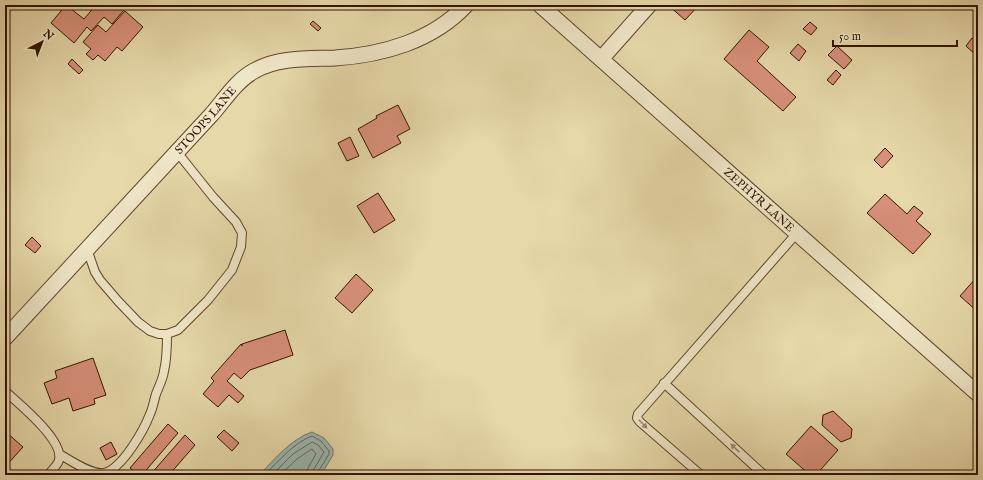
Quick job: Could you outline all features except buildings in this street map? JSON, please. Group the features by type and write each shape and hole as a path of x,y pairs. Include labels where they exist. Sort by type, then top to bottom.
{"street":[{"name":"STOOPS LANE","path":"5,338 212,114 240,81 254,71 271,64 304,59 366,55 395,48 418,38 441,25 466,5"},
{"name":"ZEPHYR LANE","path":"540,5 978,394"},
{"path":"601,59 649,5"}],"lane":[{"path":"87,249 95,272 100,280 138,322 150,331 159,334 167,334 178,330 208,300 232,270 241,247 242,234 236,222 177,152"},
{"path":"701,475 640,422 638,414 797,233"},
{"path":"59,454 90,471 103,473 115,467 142,432 151,412 164,372 167,351 167,334"},
{"path":"664,383 764,475"},
{"path":"5,391 36,418 54,442 59,454 59,462 48,475"}],"water":[{"path":"312,432 324,438 333,449 333,455 321,475 259,475 290,444"}]}
